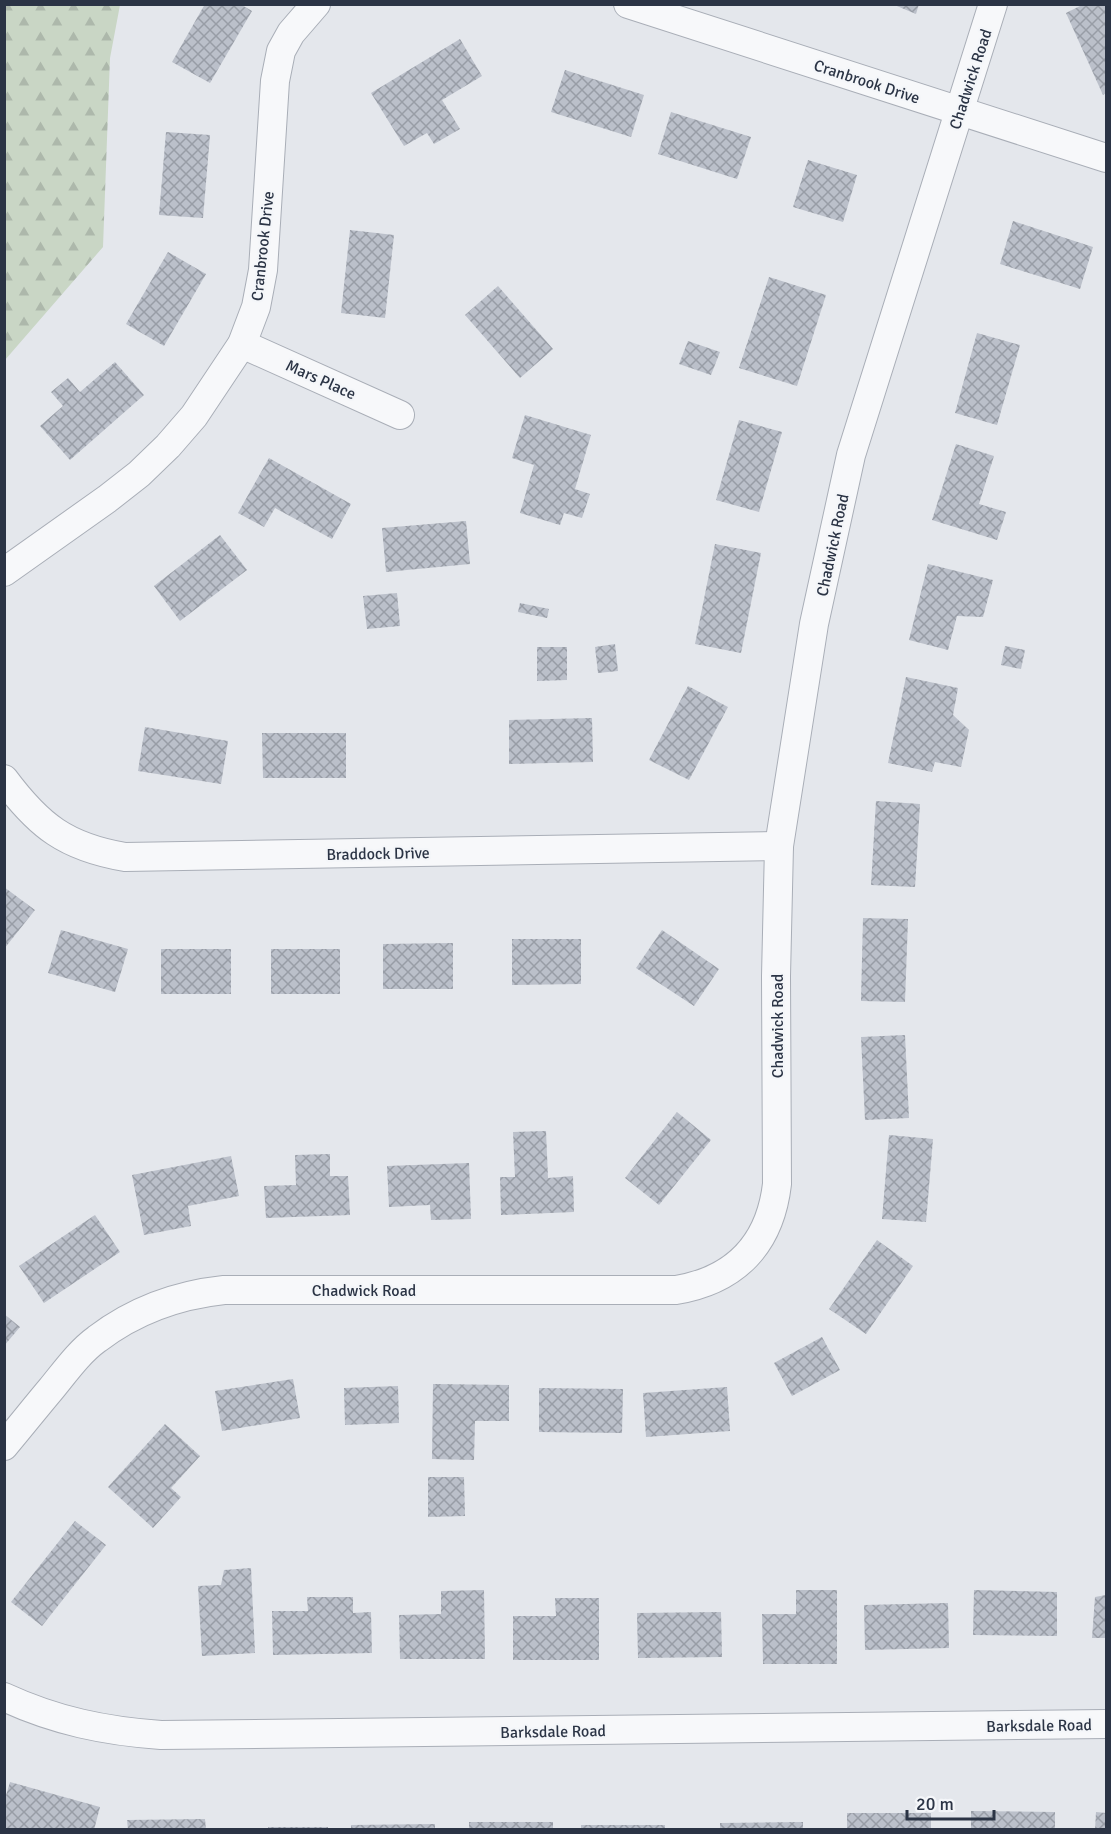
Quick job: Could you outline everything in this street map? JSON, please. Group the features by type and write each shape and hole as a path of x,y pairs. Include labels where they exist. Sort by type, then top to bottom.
{"street":[{"name":"Cranbrook Drive","path":"4,572 107,499 168,446 194,416 242,344 256,307 263,270 275,81 281,51 291,33 316,4"},
{"name":"Cranbrook Drive","path":"628,4 1107,158"},
{"name":"Chadwick Road","path":"4,1446 68,1368 95,1340 128,1318 165,1301 224,1290 676,1290 696,1287 715,1280 747,1256 759,1240 769,1223 775,1204 777,1184 776,976 779,846 814,624 851,455 993,4"},
{"name":"Mars Place","path":"242,344 400,415"},
{"name":"Braddock Drive","path":"4,779 21,802 50,830 85,848 124,857 779,846"},
{"name":"Barksdale Road","path":"4,1697 63,1720 121,1732 161,1735 1107,1724"}],"green space":[{"path":"5,4 120,5 110,58 103,247 5,360"}],"building":[{"path":"205,4 240,4 252,11 210,83 172,62"},
{"path":"892,4 919,4 916,14"},
{"path":"1084,4 1106,4 1106,93 1103,95 1066,13"},
{"path":"460,39 482,76 442,100 460,129 434,144 427,133 404,146 371,93"},
{"path":"565,70 644,95 631,137 551,112"},
{"path":"671,112 751,137 737,179 658,154"},
{"path":"166,132 210,135 203,218 159,215"},
{"path":"808,160 857,175 843,222 793,207"},
{"path":"1013,221 1093,247 1080,289 1000,264"},
{"path":"350,230 394,235 385,318 341,313"},
{"path":"168,252 206,274 164,346 126,324"},
{"path":"769,277 826,295 797,386 739,368"},
{"path":"498,286 553,349 520,378 465,315"},
{"path":"977,333 1020,345 997,425 955,413"},
{"path":"688,341 720,352 711,375 679,364"},
{"path":"115,362 144,395 70,460 40,426 63,406 51,392 68,378 80,392"},
{"path":"525,415 591,435 575,489 590,494 582,518 564,513 560,525 520,513 534,465 512,458"},
{"path":"739,420 782,432 759,512 716,500"},
{"path":"956,444 994,456 979,504 1006,512 997,540 932,520"},
{"path":"269,458 351,504 332,539 275,508 264,527 238,513"},
{"path":"466,521 470,564 386,572 382,528"},
{"path":"220,535 247,570 180,621 154,586"},
{"path":"715,544 761,553 741,653 695,644"},
{"path":"928,564 993,580 983,617 957,616 948,650 909,640"},
{"path":"397,593 400,626 367,629 363,596"},
{"path":"520,603 549,609 547,618 518,612"},
{"path":"615,644 618,671 598,673 595,647"},
{"path":"1005,646 1025,650 1021,669 1001,665"},
{"path":"537,647 567,647 567,680 537,681"},
{"path":"906,677 958,688 953,715 969,730 961,767 935,762 932,772 888,763"},
{"path":"688,686 728,707 689,780 649,760"},
{"path":"592,718 593,762 509,764 509,720"},
{"path":"145,727 228,741 221,784 138,771"},
{"path":"262,733 346,733 346,778 263,778"},
{"path":"876,801 920,804 915,887 871,885"},
{"path":"4,887 35,910 4,949"},
{"path":"863,918 908,919 905,1002 861,1001"},
{"path":"61,930 128,949 115,992 48,973"},
{"path":"662,930 719,969 694,1006 636,968"},
{"path":"512,939 581,939 581,984 512,985"},
{"path":"453,943 453,989 383,989 383,944"},
{"path":"161,949 231,949 231,994 161,994"},
{"path":"271,949 340,949 340,994 271,994"},
{"path":"905,1035 909,1118 865,1120 861,1037"},
{"path":"677,1112 711,1140 659,1205 625,1178"},
{"path":"546,1131 548,1178 573,1176 574,1212 501,1215 500,1177 515,1177 513,1132"},
{"path":"889,1135 933,1139 926,1222 882,1219"},
{"path":"330,1154 330,1176 348,1176 350,1215 266,1218 264,1186 296,1185 295,1155"},
{"path":"231,1156 239,1196 188,1206 191,1226 144,1235 132,1175"},
{"path":"469,1163 471,1219 431,1220 430,1205 389,1207 387,1166"},
{"path":"95,1215 120,1252 44,1303 19,1266"},
{"path":"877,1240 913,1266 866,1334 829,1309"},
{"path":"4,1314 20,1327 4,1346"},
{"path":"822,1337 840,1370 792,1396 774,1363"},
{"path":"293,1379 300,1418 222,1431 215,1391"},
{"path":"433,1384 509,1385 509,1421 475,1421 474,1460 432,1459"},
{"path":"398,1386 399,1423 345,1425 344,1388"},
{"path":"727,1387 730,1431 646,1437 643,1393"},
{"path":"539,1388 623,1389 622,1433 539,1432"},
{"path":"165,1424 200,1456 171,1488 181,1497 153,1528 108,1487"},
{"path":"428,1477 464,1477 465,1516 428,1517"},
{"path":"75,1521 106,1545 42,1626 11,1602"},
{"path":"251,1568 255,1653 202,1656 198,1586 221,1585 224,1570"},
{"path":"484,1590 485,1659 400,1659 399,1615 441,1614 441,1591"},
{"path":"796,1590 837,1590 837,1664 763,1664 762,1614 796,1614"},
{"path":"974,1590 1057,1592 1057,1636 973,1635"},
{"path":"1106,1595 1106,1638 1092,1638 1095,1597"},
{"path":"307,1597 353,1597 353,1613 371,1612 372,1653 273,1655 272,1611 308,1611"},
{"path":"555,1598 599,1598 599,1660 513,1660 513,1616 556,1616"},
{"path":"948,1603 949,1648 865,1650 864,1605"},
{"path":"721,1612 722,1657 638,1658 637,1613"},
{"path":"10,1782 100,1807 94,1830 4,1830 4,1802"},
{"path":"971,1811 1055,1812 1055,1830 971,1830"},
{"path":"1096,1812 1106,1813 1106,1830 1095,1830"},
{"path":"847,1813 931,1813 931,1830 847,1830"},
{"path":"205,1819 206,1830 128,1830 127,1820"},
{"path":"469,1822 553,1822 553,1830 469,1830"},
{"path":"803,1822 803,1830 720,1830 720,1823"},
{"path":"435,1824 435,1830 351,1830 351,1825"},
{"path":"581,1825 665,1825 665,1830 581,1830"},
{"path":"268,1827 328,1827 328,1830 268,1830"}]}
